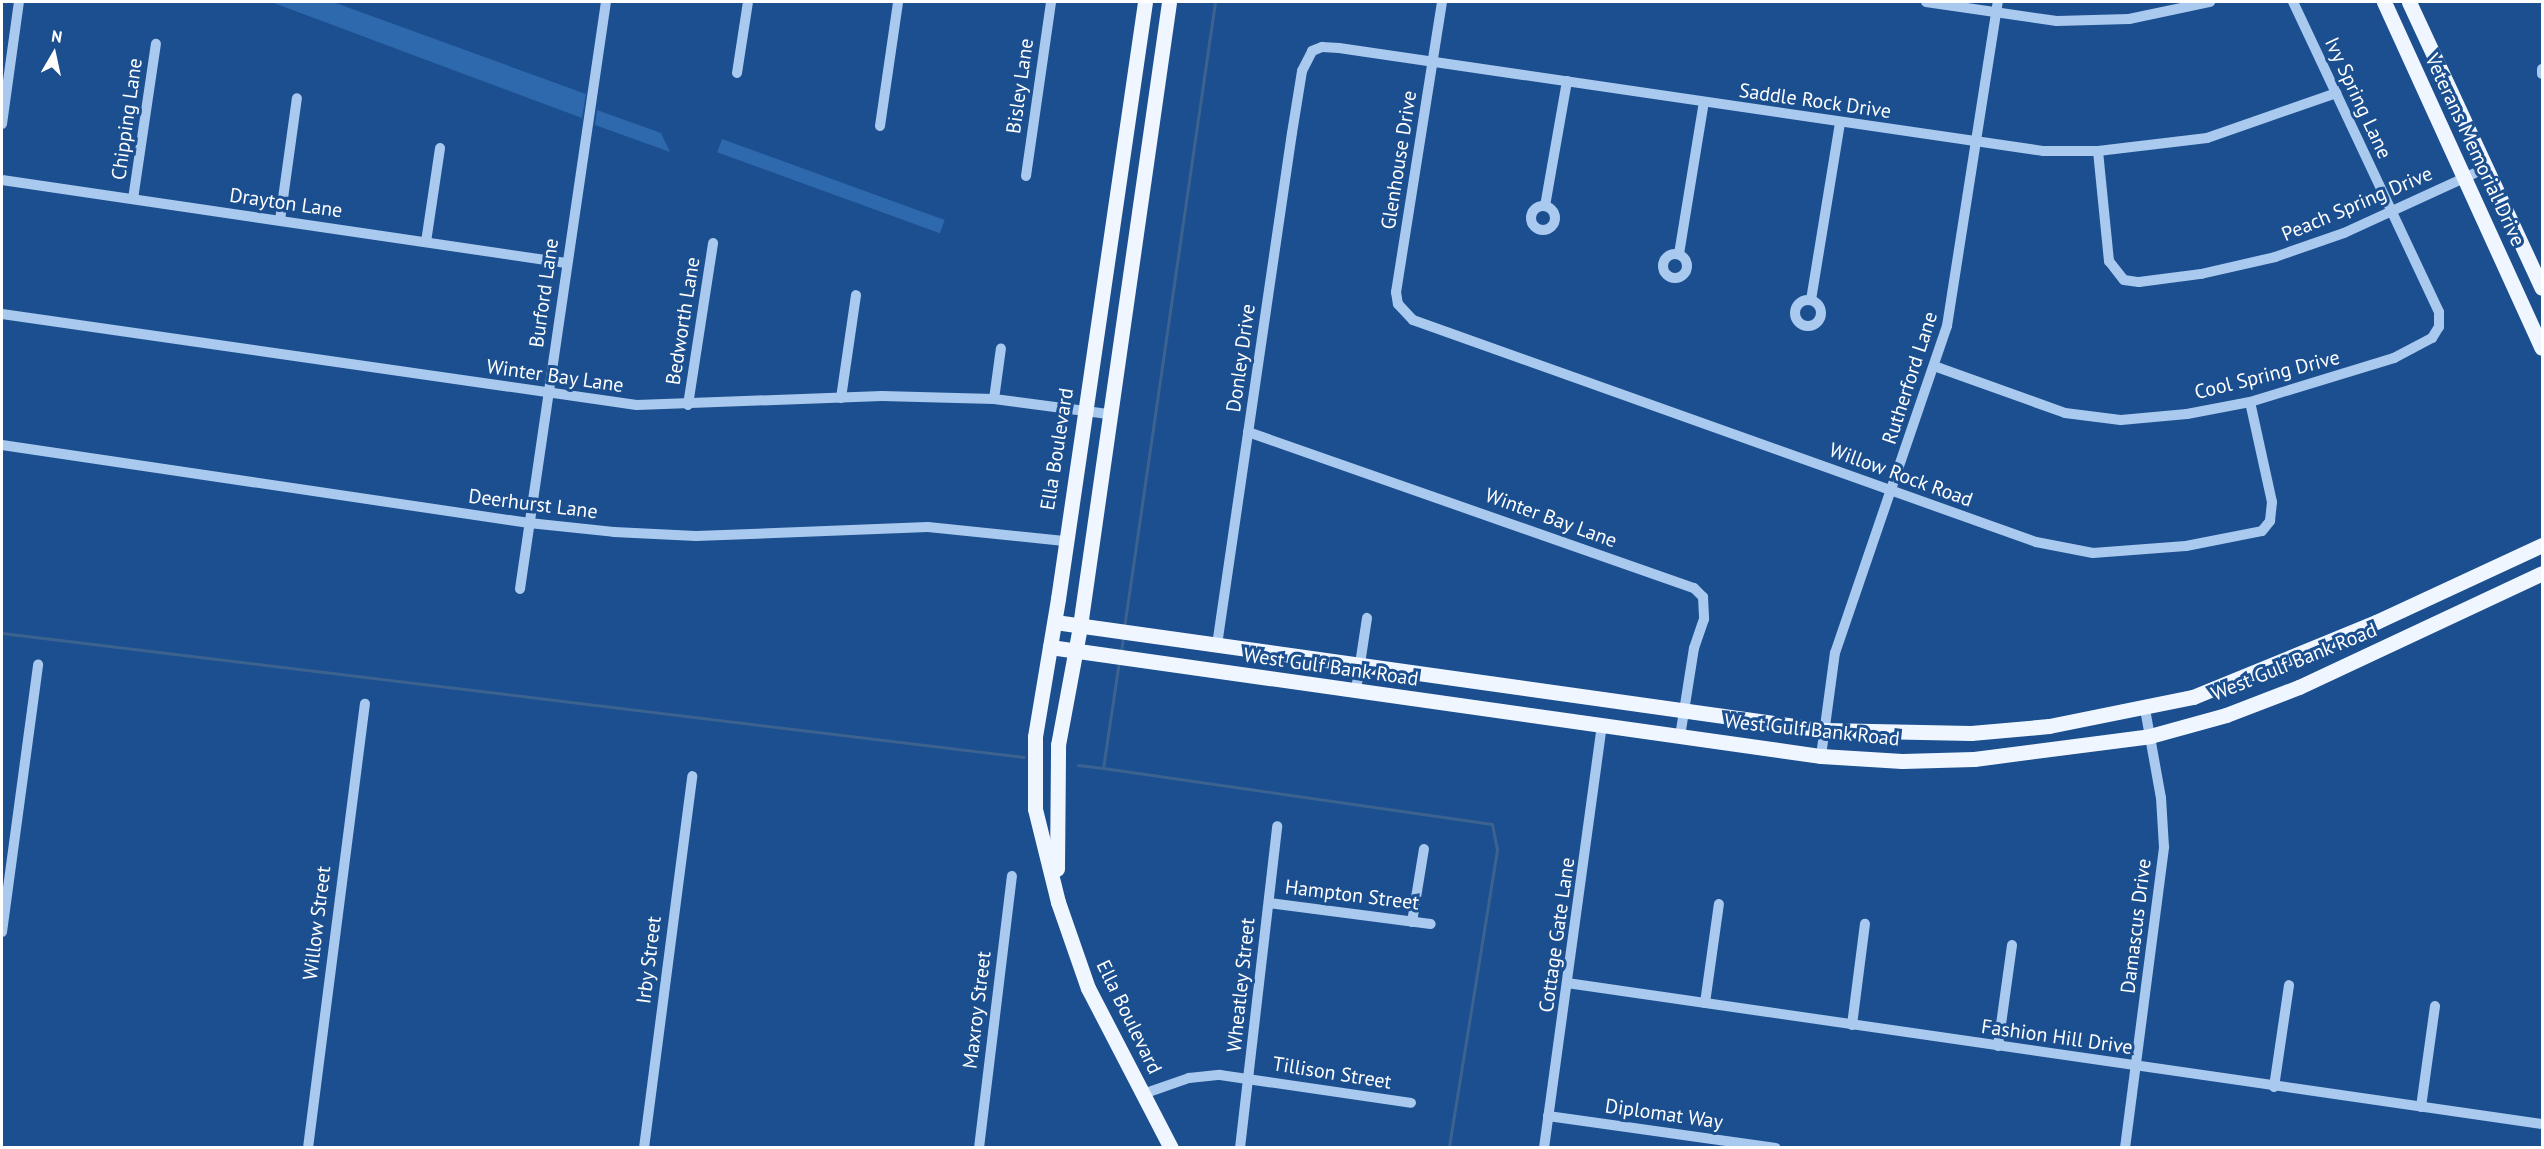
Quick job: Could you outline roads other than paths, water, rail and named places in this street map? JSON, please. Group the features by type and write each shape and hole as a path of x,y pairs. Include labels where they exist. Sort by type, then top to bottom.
{"main road":[{"name":"Ella Boulevard","path":"1145,2 1064,541 1055,622 1035,737 1035,809 1058,902 1088,988 1171,1148"},
{"name":"Ella Boulevard","path":"1058,902 1055,819 1058,745 1076,653 1108,414 1170,2"},
{"name":"Veterans Memorial Drive","path":"2384,2 2464,178 2541,339"},
{"name":"Veterans Memorial Drive","path":"2409,2 2542,288"},
{"name":"West Gulf Bank Road","path":"1055,622 1823,730 1971,733 2049,726 2145,709 2221,688 2376,622 2542,545"},
{"name":"West Gulf Bank Road","path":"1050,647 1102,657 1356,690 1602,727 1821,756 1902,761 1974,759 2150,736 2226,715 2299,687 2542,573"},
{"path":"2376,622 2387,647"},
{"path":"1971,733 1974,759"}],"street":[{"path":"2,124 7,47 19,2"},
{"name":"Burford Lane","path":"520,590 566,263 606,2"},
{"path":"737,73 748,2"},
{"path":"880,126 898,2"},
{"name":"Bisley Lane","path":"1026,176 1051,2"},
{"name":"Glenhouse Drive","path":"1411,319 1398,304 1396,292 1442,2"},
{"path":"1926,2 1997,7 2057,21 2129,19 2210,2"},
{"name":"Ivy Spring Lane","path":"2293,2 2439,312 2439,327 2430,339"},
{"name":"Rutherford Lane","path":"1821,756 1834,652 1892,491 1952,307 1997,7"},
{"name":"Chipping Lane","path":"133,199 156,44"},
{"name":"Saddle Rock Drive","path":"1302,76 1312,51 1322,46 2043,151 2098,151 2207,138 2336,93"},
{"name":"Donley Drive","path":"1217,645 1302,76"},
{"path":"1545,206 1567,81"},
{"path":"280,220 297,98"},
{"path":"1679,254 1704,102"},
{"path":"1811,300 1840,123"},
{"path":"426,242 440,148"},
{"name":"Peach Spring Drive","path":"2098,151 2109,261 2124,280 2139,282 2240,267 2344,233 2486,168"},
{"name":"Drayton Lane","path":"2,180 566,263"},
{"name":"Bedworth Lane","path":"688,405 713,243"},
{"path":"841,398 856,295"},
{"name":"Winter Bay Lane","path":"2,314 548,394 638,405 841,398 994,399 1108,414"},
{"name":"Willow Rock Road","path":"1411,319 1892,491 2066,550 2124,551 2248,537 2262,531 2272,512 2250,402"},
{"name":"Cool Spring Drive","path":"1934,366 2065,413 2099,420 2187,414 2250,402 2394,358 2430,339"},
{"path":"994,399 1001,348"},
{"name":"Winter Bay Lane","path":"1248,432 1694,588 1703,597 1705,607 1683,711 1680,736"},
{"name":"Deerhurst Lane","path":"2,446 529,523 675,536 939,527 1064,541"},
{"path":"1356,690 1367,618"},
{"path":"2,932 38,664"},
{"name":"Willow Street","path":"308,1148 365,704"},
{"name":"Damascus Drive","path":"2125,1148 2164,847 2161,798 2145,709"},
{"name":"Cottage Gate Lane","path":"1544,1148 1602,727"},
{"name":"Irby Street","path":"644,1148 692,776"},
{"name":"Wheatley Street","path":"1240,1148 1277,826"},
{"path":"1412,922 1424,849"},
{"name":"Maxroy Street","path":"979,1148 1012,876"},
{"name":"Hampton Street","path":"1269,903 1431,924"},
{"path":"1705,1003 1719,904"},
{"path":"1852,1025 1865,924"},
{"path":"1998,1046 2012,945"},
{"name":"Fashion Hill Drive","path":"1567,983 2542,1124"},
{"path":"2274,1087 2289,985"},
{"path":"2421,1107 2435,1006"},
{"name":"Tillison Street","path":"1143,1094 1189,1078 1249,1079 1411,1103"},
{"name":"Diplomat Way","path":"1548,1116 1776,1148"}],"waterway":[{"path":"1124,628 1215,2"},
{"path":"2,633 1024,757"},
{"path":"1121,652 1123,637"},
{"path":"1119,661 1103,768 1492,824 1497,850 1449,1148"},
{"path":"1078,765 1103,768"}]}
